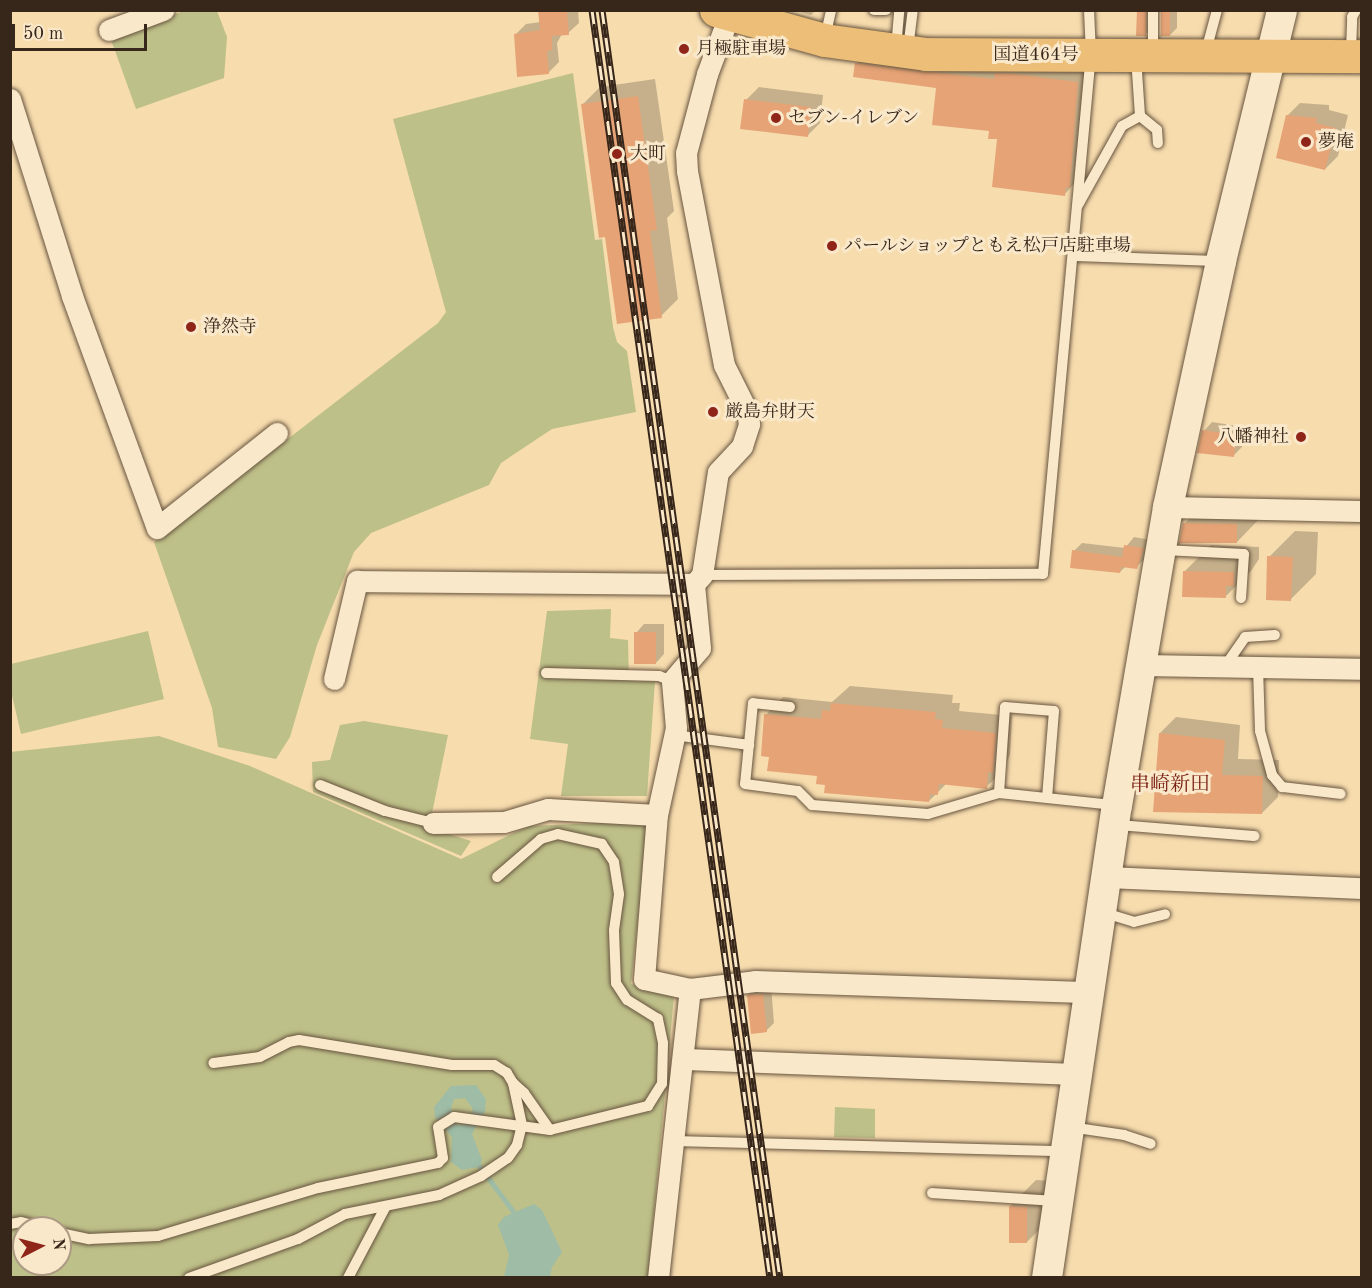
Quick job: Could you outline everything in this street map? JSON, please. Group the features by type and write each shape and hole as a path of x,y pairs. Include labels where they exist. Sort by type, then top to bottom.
{"highway":[{"name":"国道464号","path":"726,12 827,25 902,52 1357,56"}],"street":[{"path":"109,30 164,10"},
{"path":"1047,1278 1091,992 1115,815 1168,507 1221,261 1282,10"},
{"path":"726,12 686,153 687,171 724,365 747,411 749,424 742,447 718,472 698,579 700,648 672,681 674,735 657,815 644,979 690,989 754,981 1091,992"},
{"path":"10,99 72,296 157,528 277,433"},
{"path":"1168,507 1362,511"},
{"path":"334,680 357,581 698,579"},
{"path":"1140,665 1362,669"},
{"path":"433,823 504,822 548,809 657,815"},
{"path":"1107,877 1362,888"},
{"path":"658,1278 690,989"},
{"path":"683,1059 1078,1074"}],"lane":[{"path":"874,10 886,10"},
{"path":"899,10 902,52"},
{"path":"902,52 913,10"},
{"path":"698,579 1043,574 1091,54 1089,10"},
{"path":"1140,116 1144,54 1153,10"},
{"path":"1205,54 1217,10"},
{"path":"1356,10 1352,17 1348,47 1357,56"},
{"path":"1075,210 1122,126 1140,116"},
{"path":"1140,116 1157,130 1158,143"},
{"path":"1074,256 1221,261"},
{"path":"1161,550 1244,554 1241,598"},
{"path":"1225,667 1245,637 1275,635"},
{"path":"1258,667 1260,731 1272,775 1282,787 1341,794"},
{"path":"546,673 659,676 672,681"},
{"path":"790,707 753,703 745,783 798,791 812,805 928,814 999,793 1047,798 1115,815 1255,836"},
{"path":"999,793 1005,707 1054,711 1047,798"},
{"path":"674,735 749,745"},
{"path":"320,785 385,811 433,823"},
{"path":"72,1235 89,1239 158,1236 318,1188 438,1163 443,1158 438,1126 454,1117 550,1130 648,1106 662,1084 660,1027 658,1019 620,994 616,983 614,930 619,894 614,862 602,844 558,834 541,839 497,877"},
{"path":"1102,912 1134,922 1165,914"},
{"path":"213,1063 260,1057 289,1041 314,1041 452,1065 494,1065 507,1073 550,1130"},
{"path":"189,1278 298,1239 345,1214 439,1195 484,1174 507,1158 517,1145 522,1125 513,1083"},
{"path":"674,1141 1068,1139 1124,1135 1151,1144"},
{"path":"932,1193 1059,1201"},
{"path":"348,1278 386,1206"}],"green space":[{"path":"184,11 217,11 227,37 224,78 136,109 110,37"},
{"path":"573,73 595,240 602,239 613,327 617,342 627,351 636,412 552,429 501,463 489,485 371,533 354,552 317,645 290,737 276,759 218,747 212,708 154,542 438,323 446,312 393,119"},
{"path":"611,609 610,638 628,640 629,680 655,681 647,796 561,796 568,744 530,739 547,611"},
{"path":"148,631 164,699 21,734 11,691 11,664"},
{"path":"364,721 448,735 429,828 471,841 461,856 313,792 312,762 330,760 340,725"},
{"path":"159,736 250,766 461,859 528,826 649,821 631,984 674,996 648,1277 11,1277 10,752"},
{"path":"835,1107 875,1109 875,1138 834,1137"}],"shaded area":[{"path":"476,1085 486,1099 485,1111 472,1134 482,1160 478,1167 462,1170 451,1162 452,1137 435,1117 434,1107 451,1086","holes":["465,1098 473,1109 466,1123 458,1125 451,1108 454,1099"]},
{"path":"534,1204 542,1210 562,1252 552,1267 550,1277 504,1277 509,1255 498,1225 504,1217"}],"building":[{"path":"538,10 567,10 569,35 552,36 552,50 547,51 549,74 517,77 514,34 540,30"},
{"path":"1137,10 1146,10 1146,36 1136,36"},
{"path":"1161,10 1170,10 1170,36 1161,36"},
{"path":"855,63 994,79 995,73 1005,73 1078,82 1070,188 1066,187 1065,196 992,187 997,139 988,139 989,131 932,125 936,88 853,77"},
{"name":"大町","path":"638,96 657,230 650,231 662,318 617,324 605,237 599,238 581,104"},
{"name":"セブン-イレブン","path":"744,99 811,107 808,137 740,129"},
{"path":"1286,115 1317,118 1316,123 1336,128 1325,170 1276,158"},
{"path":"1202,430 1237,435 1234,457 1197,453"},
{"path":"1183,523 1237,524 1237,543 1179,543"},
{"path":"1124,545 1144,548 1137,569 1121,567 1120,573 1070,568 1072,550 1122,557"},
{"path":"1267,556 1293,557 1291,601 1266,600"},
{"path":"1183,571 1234,572 1234,586 1226,586 1226,598 1182,597"},
{"path":"634,632 656,632 656,664 634,664"},
{"path":"831,703 936,712 935,719 943,720 942,728 996,733 993,773 988,772 987,789 939,784 938,795 930,794 929,802 824,793 825,785 816,784 817,776 767,771 769,757 761,756 764,714 821,719 822,710 830,711"},
{"path":"1159,733 1225,740 1222,775 1263,776 1262,814 1153,812"},
{"path":"763,994 767,1032 751,1034 747,995"},
{"path":"1009,1206 1027,1207 1027,1243 1009,1243"}],"waterway":[{"path":"477,1163 515,1214"}],"railway":[{"path":"592,10 770,1278"},
{"path":"602,10 780,1278"}],"place":[{"name":"月極駐車場","path":"684,49"},
{"name":"セブン-イレブン","path":"776,118"},
{"name":"夢庵","path":"1306,142"},
{"name":"大町","path":"617,154"},
{"name":"パールショップともえ松戸店駐車場","path":"832,246"},
{"name":"浄然寺","path":"191,327"},
{"name":"厳島弁財天","path":"713,412"},
{"name":"八幡神社","path":"1301,437"}],"district":[{"name":"串崎新田","path":"1170,785"}]}
